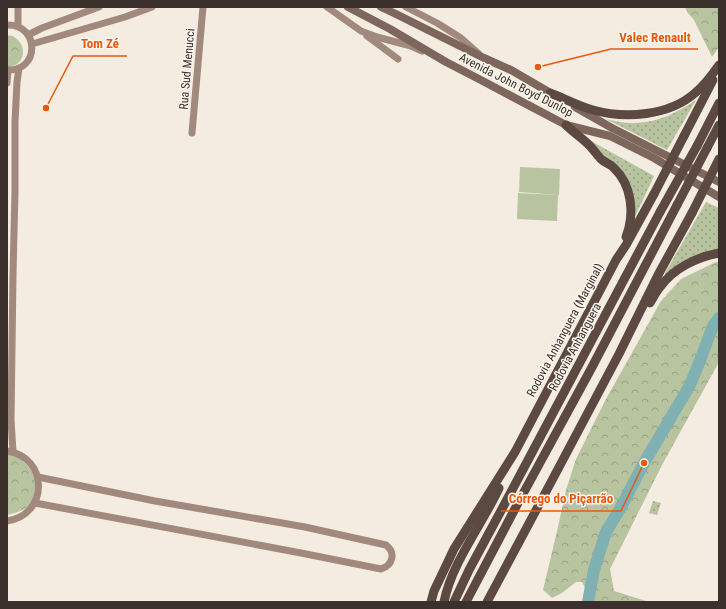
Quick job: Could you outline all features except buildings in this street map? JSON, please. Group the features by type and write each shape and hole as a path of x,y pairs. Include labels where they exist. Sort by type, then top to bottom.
{"highway":[{"path":"550,93 586,108 599,111 620,115 645,114 669,108 690,97 704,85 719,66"},
{"name":"Rodovia Anhanguera (Marginal)","path":"431,602 434,591 454,549 514,452 616,260 654,194 719,66"},
{"name":"Rodovia Anhanguera","path":"454,602 488,535 719,103"},
{"name":"Rodovia Anhanguera","path":"466,602 719,125"},
{"path":"566,126 589,145 602,160 614,167 628,191 631,207 631,221 616,260"},
{"path":"487,602 619,354 658,275 692,213 719,159"},
{"path":"619,354 628,343 656,292 667,279 674,272 690,263 705,256 719,252"},
{"path":"444,602 450,581 497,491 514,452"}],"main road":[{"name":"Avenida John Boyd Dunlop","path":"348,7 390,29 446,62 566,126 610,136 654,158 719,197"},
{"name":"Avenida John Boyd Dunlop","path":"380,7 511,70 612,128 719,182"}],"street":[{"path":"18,7 18,26"},
{"path":"28,34 99,7"},
{"path":"32,44 125,17 152,7"},
{"name":"Rua Sud Menucci","path":"192,133 203,7"},
{"path":"327,7 398,59"},
{"path":"406,7 437,23 461,38 484,58"},
{"path":"7,25 18,26 22,29 28,34 32,44 32,52 26,64 19,68 8,70 7,83"},
{"path":"361,31 411,46 446,62"},
{"path":"7,521 21,517 28,511 35,503 38,492 38,477 29,461 22,456 10,452 12,398 10,271 15,191 15,122 19,68"},
{"path":"35,503 381,569 386,568 392,560 392,556 386,545 305,527 38,477"}],"green space":[{"path":"685,7 719,7 719,47 712,57 694,20 687,12"},
{"path":"7,35 18,39 23,49 22,59 18,63 9,67 7,67"},
{"path":"696,100 667,150 606,119 628,123 649,122 665,117"},
{"path":"591,141 654,176 635,217 634,204 605,157"},
{"path":"520,167 560,169 559,195 519,192"},
{"path":"518,193 558,195 557,221 517,219"},
{"path":"706,202 719,208 719,251 665,275 665,273"},
{"path":"716,262 719,262 719,362 662,465 610,569 614,591 646,601 655,602 593,602 582,582 576,582 562,593 552,598 543,590 566,490 576,459 606,399 661,301 681,279"},
{"path":"7,454 14,456 27,465 32,472 36,487 35,495 30,505 21,511 7,515"},
{"path":"653,501 661,503 657,515 649,513"}],"waterway":[{"path":"588,602 594,570 606,532 644,463 690,385 713,326 719,318"}],"place":[{"name":"Valec Renault","path":"538,67"},
{"name":"Tom Zé","path":"46,108"},
{"name":"Córrego do Piçarrão","path":"644,463"}]}
